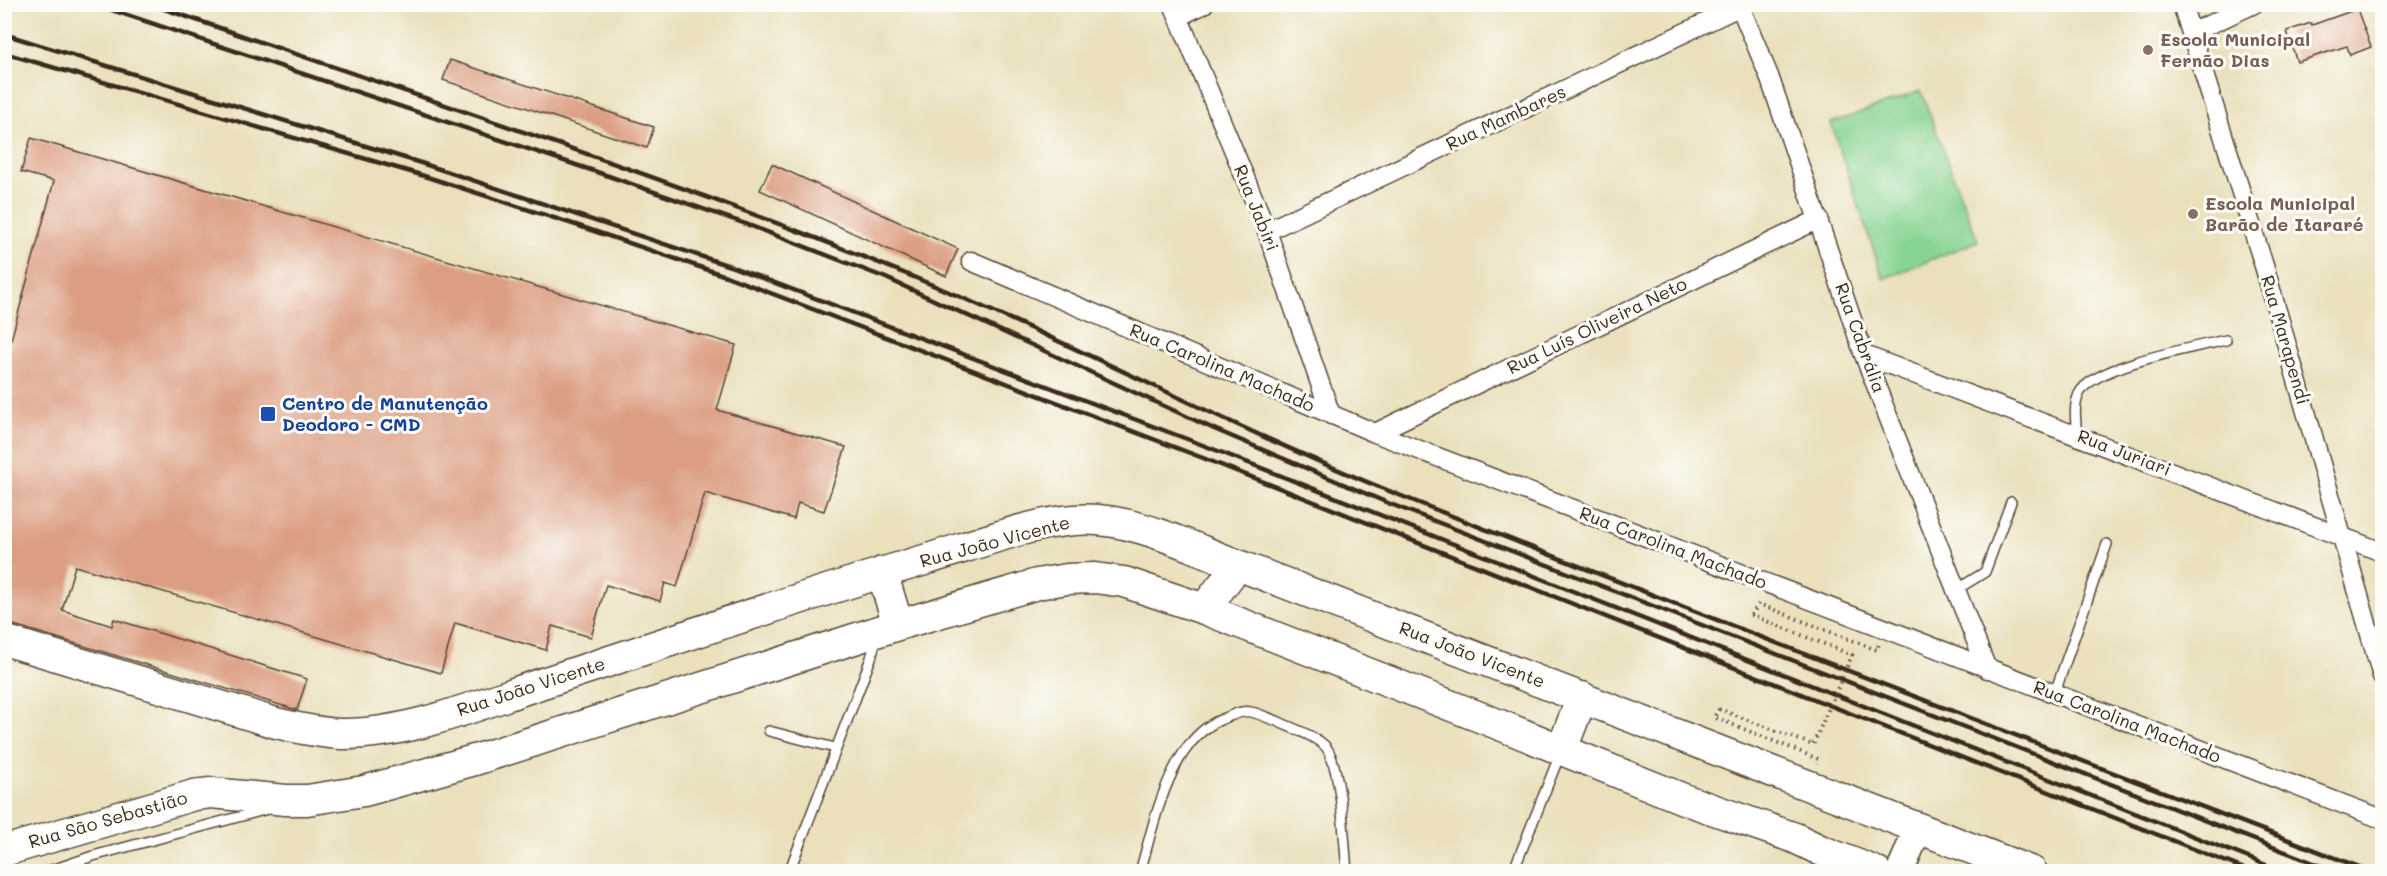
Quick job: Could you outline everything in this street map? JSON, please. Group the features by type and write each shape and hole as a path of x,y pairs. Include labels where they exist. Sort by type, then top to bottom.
{"main road":[{"name":"Rua João Vicente","path":"4,640 276,723 316,732 362,733 406,726 458,711 882,572 1034,528 1074,520 1110,522 1146,531 1238,565 2032,872"},
{"path":"1204,609 1238,565"},
{"path":"882,572 888,628"},
{"path":"286,800 345,795 403,781 888,628 1037,584 1067,579 1095,578 1124,582 1204,609 1686,800 1795,838 1826,861 1876,872"},
{"path":"1562,749 1582,697"},
{"name":"Rua São Sebastião","path":"4,851 194,795 230,794 286,800"},
{"path":"1900,872 1918,828"}],"street":[{"path":"1175,11 1204,4"},
{"name":"Rua Marapendi","path":"2182,4 2265,269 2382,676"},
{"path":"2192,33 2254,4"},
{"name":"Rua Cabrália","path":"1741,5 1769,76 1864,355 1987,669"},
{"name":"Rua Mambares","path":"1267,231 1741,5"},
{"name":"Rua Jabiri","path":"1175,11 1267,231 1331,415"},
{"name":"Rua Luís Oliveira Neto","path":"1375,433 1819,219"},
{"name":"Rua Carolina Machado","path":"970,261 1375,433 2382,819"},
{"name":"Rua Juriari","path":"1864,355 2382,552"}],"lane":[{"path":"2077,435 2075,411 2079,392 2091,380 2112,369 2226,340"},
{"path":"1956,590 1985,572 2011,502"},
{"path":"2054,694 2108,544"},
{"path":"789,872 871,658 888,628"},
{"path":"1140,872 1172,773 1182,751 1202,729 1213,722 1241,712 1263,715 1320,741 1328,750 1335,770 1347,872"},
{"path":"769,730 835,748"},
{"path":"1513,872 1562,749"},
{"name":"Rua São Sebastião","path":"46,872 93,856 266,810 286,800"}],"path":[{"path":"1719,709 1813,745 1852,655 1751,615 1759,604 1876,650 1884,629"}],"green space":[{"path":"1921,91 1978,241 1883,279 1831,123"}],"building":[{"path":"2357,9 2371,47 2350,55 2347,46 2297,62 2287,31"},
{"path":"450,60 654,127 647,148 443,80"},
{"path":"31,138 736,345 717,410 846,447 824,511 798,503 794,519 705,493 677,587 665,583 660,601 606,585 591,637 552,626 546,650 455,623 441,673 75,566 62,610 112,626 114,619 307,679 297,710 4,622 4,366 54,181 21,172"},
{"path":"772,164 958,249 946,276 760,190"}],"railway":[{"path":"94,4 597,172 746,224 886,278 1214,429 1388,503 2337,872"},
{"path":"150,4 610,162 793,229 949,292 1269,439 1399,495 1763,638 2372,872"},
{"path":"4,34 424,164 730,266 1208,447 2284,872"},
{"path":"4,53 421,175 726,276 1203,458 2252,872"}],"place":[{"name":"Escola Municipal Fernão Dias","path":"2148,50"},
{"name":"Escola Municipal Barão de Itararé","path":"2193,214"},
{"name":"Centro de Manutenção Deodoro - CMD","path":"268,414"}]}
